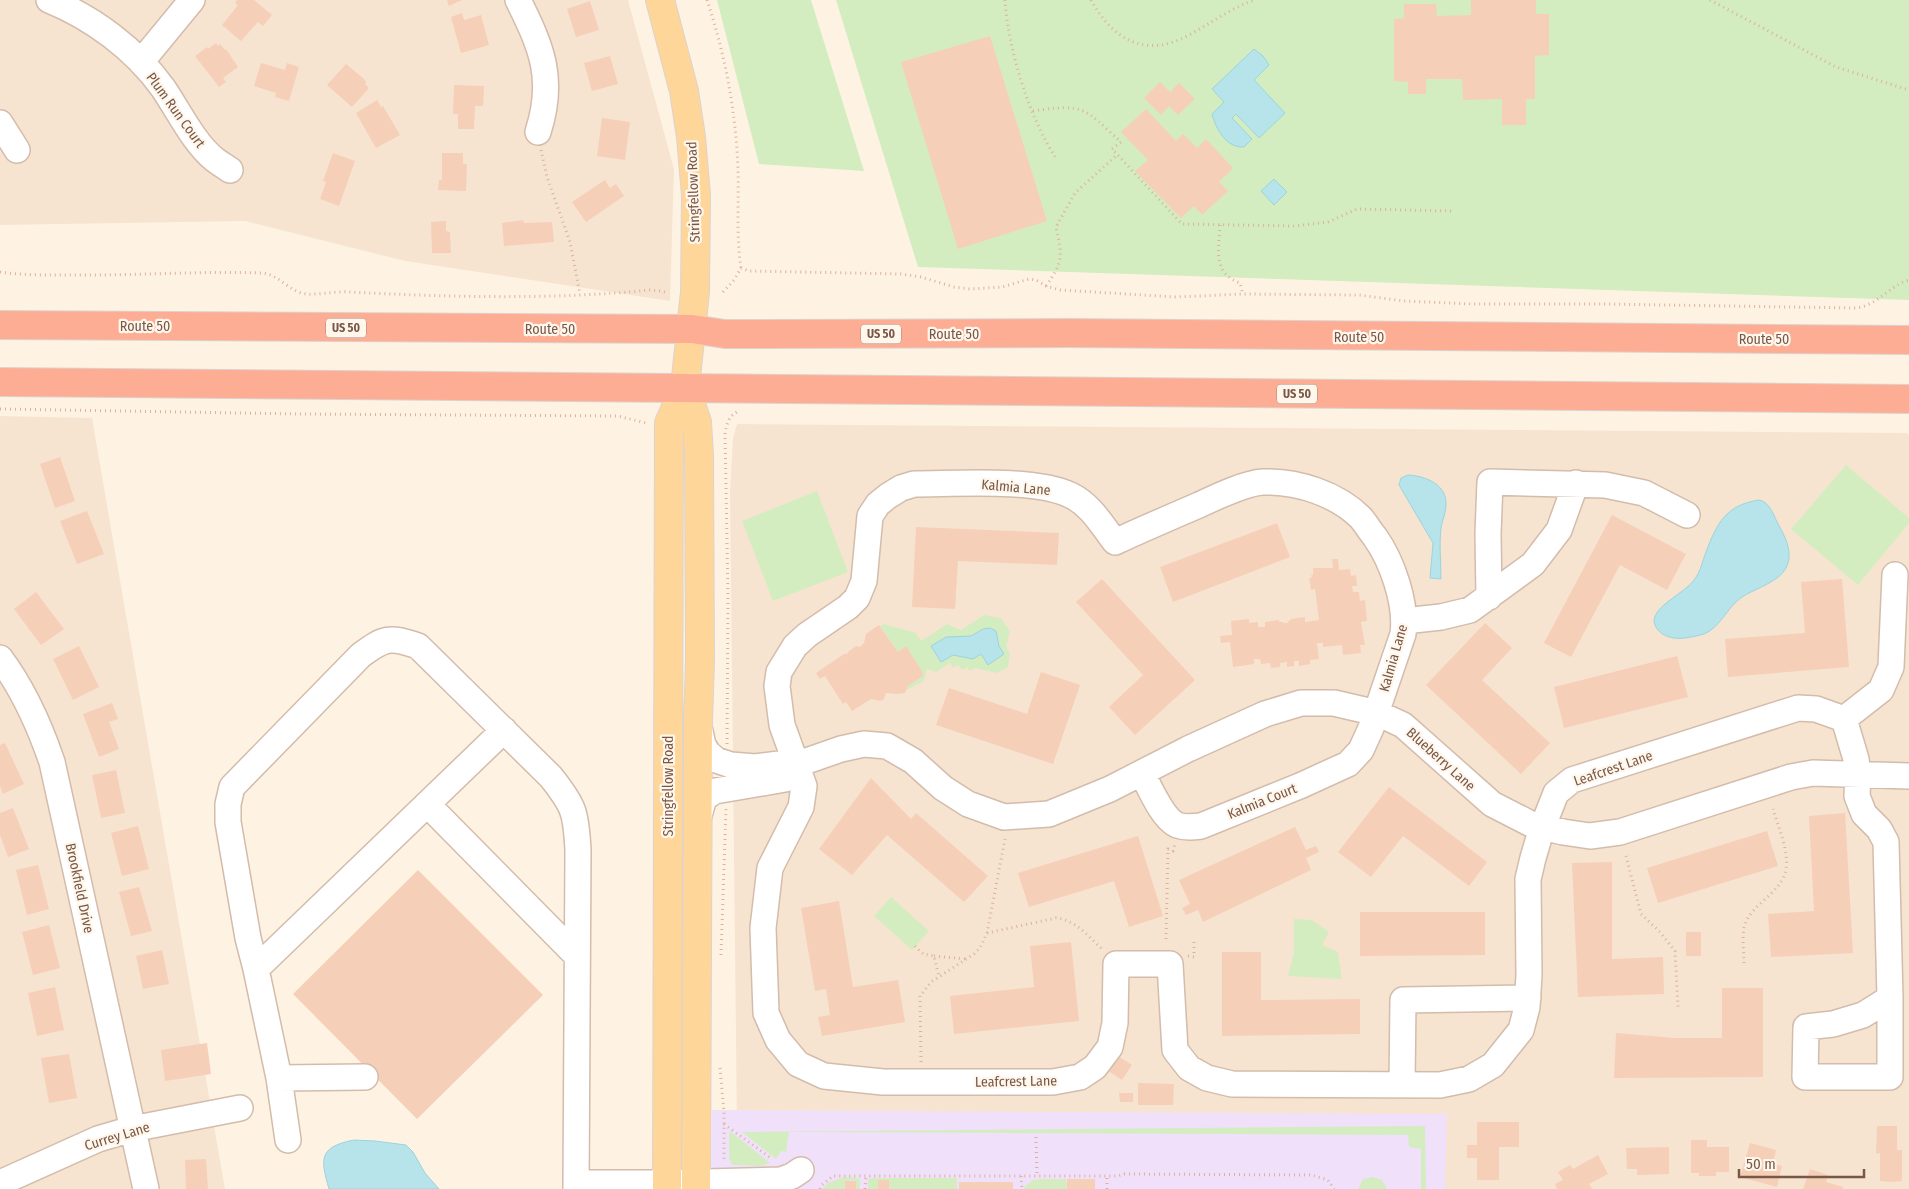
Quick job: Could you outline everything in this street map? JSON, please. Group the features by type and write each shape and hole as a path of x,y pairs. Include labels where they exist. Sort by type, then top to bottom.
{"highway":[{"name":"Route 50","path":"0,325 692,329 725,334 1070,333 1909,340"},
{"name":"US 50","path":"0,382 1909,399"}],"main road":[{"name":"Stringfellow Road","path":"660,0 684,91 691,137 696,195 695,292 692,329 685,387 670,423 667,1186"},
{"name":"Stringfellow Road","path":"685,387 697,422 699,456 700,669 698,722 696,1185"}],"street":[{"name":"Plum Run Court","path":"49,0 70,9 100,27 120,42 161,85 198,143 213,159 230,170"},
{"path":"141,62 192,0"},
{"path":"518,0 545,68 547,90 544,112 538,132"},
{"path":"0,123 17,150"},
{"name":"Kalmia Lane","path":"796,765 782,725 778,705 776,686 779,672 790,653 807,635 857,598 864,580 870,516 878,504 888,496 901,488 914,484 988,483 1056,490 1070,495 1090,510 1115,542 1227,492 1262,482 1289,484 1334,498 1362,520 1380,544 1396,579 1404,621 1403,634 1377,713"},
{"path":"1489,597 1488,534 1490,482 1605,485 1644,493 1687,515"},
{"path":"1404,621 1441,617 1470,610 1533,564 1559,530 1576,483"},
{"path":"1890,998 1886,842 1879,828 1864,814 1857,796 1857,767 1844,719 1881,690 1891,667 1895,575"},
{"path":"288,1140 279,1078 248,938 228,822 228,804 232,787 361,655 380,641 397,640 418,646 504,730 551,777 568,798 576,818 578,850 576,1186 667,1186 781,1180 801,1170"},
{"name":"Brookfield Drive","path":"0,658 30,705 52,762 146,1189"},
{"name":"Blueberry Lane","path":"698,722 703,744 708,753 711,757 726,765 755,767 787,762 796,765 841,749 864,744 887,746 913,761 943,788 968,804 1004,817 1048,814 1110,789 1188,749 1265,714 1302,703 1334,703 1377,713 1403,725 1492,804 1515,817 1542,827 1590,836 1620,832 1792,778 1909,758"},
{"name":"Leafcrest Lane","path":"796,765 804,786 801,807 770,868 763,928 766,1013 778,1040 798,1064 824,1076 883,1082 1053,1082 1080,1077 1095,1067 1110,1047 1115,1023 1116,964 1170,964 1175,1050 1189,1068 1207,1078 1232,1084 1440,1085 1469,1079 1494,1065 1521,1030 1528,998 1528,879 1542,827 1556,793 1572,780 1798,708 1816,709 1844,719"},
{"name":"Kalmia Court","path":"1142,773 1167,818 1178,825 1188,827 1201,826 1348,764 1361,750 1377,713"},
{"path":"256,969 504,730"},
{"name":"Blueberry Lane","path":"698,819 704,798 715,791 785,779 796,765"},
{"name":"Blueberry Lane","path":"1857,767 1909,776"},
{"path":"427,804 576,955"},
{"path":"1402,1085 1403,1000 1528,998"},
{"path":"279,1078 365,1077"},
{"name":"Currey Lane","path":"0,1183 98,1139 132,1128 240,1108"}],"path":[{"path":"706,0 725,71 734,123 738,167 738,253 741,268 734,280 722,292"},
{"path":"1004,0 1008,31 1033,111 1043,136 1056,158"},
{"path":"1091,0 1113,31 1124,39 1136,44 1149,46 1163,45 1182,39 1221,15 1254,0"},
{"path":"1710,0 1836,68 1909,90"},
{"path":"1033,111 1066,106 1085,110 1121,142 1112,150 1182,224 1295,226 1328,222 1357,209 1453,211"},
{"path":"538,132 547,177 570,242 580,294"},
{"path":"1046,286 1054,275 1061,255 1056,227 1075,193 1117,155"},
{"path":"1220,225 1220,268 1227,278 1240,283 1243,294"},
{"path":"741,268 749,271 901,274 970,289 1002,287 1029,279 1036,280 1046,286 1078,292 1176,298 1243,294 1359,295 1404,301 1472,304 1854,308 1864,308 1897,284 1909,280"},
{"path":"0,272 25,276 150,275 220,272 268,274 284,282 294,290 306,294 344,292 465,295 580,294 650,290 661,290 668,293"},
{"path":"0,409 618,416 646,423"},
{"path":"727,422 725,433 728,597 727,749"},
{"path":"720,963 726,805"},
{"path":"1744,963 1744,928 1748,919 1781,881 1786,870 1786,858 1773,809"},
{"path":"1166,938 1168,849 1173,851 1177,838"},
{"path":"922,1070 920,996 924,989 939,976 980,948 987,933 1005,840"},
{"path":"1626,856 1641,914 1660,932 1675,951 1678,1007 1676,1007"},
{"path":"987,933 1056,918 1064,918 1076,925 1103,951"},
{"path":"1184,955 1194,957 1194,939"},
{"path":"915,946 924,954 966,959"},
{"path":"934,956 939,976"},
{"path":"720,1064 724,1124 724,1167"},
{"path":"724,1124 776,1163 768,1166"},
{"path":"1036,1137 1037,1176"},
{"path":"820,1189 833,1176 1118,1176 1124,1174 1311,1175 1328,1180 1334,1189"},
{"path":"865,1189 866,1176"},
{"path":"1021,1176 1022,1189"},
{"path":"1107,1176 1107,1189"}],"shaded area":[{"path":"0,0 628,0 674,169 670,301 405,261 245,221 0,225"},
{"path":"0,416 92,418 225,1189 0,1189"},
{"path":"737,424 1906,433 1909,435 1909,1189 1426,1189 737,1132 730,491 733,438"},
{"path":"712,1110 1447,1114 1445,1189 711,1189"}],"green space":[{"path":"717,0 811,0 864,171 759,164"},
{"path":"836,0 1909,0 1909,300 918,267"},
{"path":"1846,465 1909,518 1909,523 1858,585 1791,529"},
{"path":"817,491 848,572 773,601 742,521"},
{"path":"984,615 1001,618 1010,631 1006,647 1010,653 1008,667 997,673 975,668 970,671 967,667 962,670 958,665 953,668 950,663 936,672 927,669 924,681 907,690 908,686 922,677 923,673 906,647 898,652 880,626 884,624 916,633 921,641 947,624 961,630"},
{"path":"891,897 929,931 912,950 874,916"},
{"path":"1294,919 1312,920 1329,932 1322,945 1338,952 1342,979 1288,976 1294,952"},
{"path":"1425,1126 1426,1189 1421,1189 1421,1149 1409,1147 1408,1135 789,1132 786,1152 781,1151 776,1159 742,1132"},
{"path":"731,1132 770,1163 761,1166 732,1165 729,1158 729,1133"},
{"path":"844,1177 860,1180 860,1189 856,1189 856,1181 852,1180 845,1181 845,1189 822,1189 828,1183"},
{"path":"1372,1177 1382,1180 1387,1189 1358,1189 1363,1179"},
{"path":"872,1178 957,1178 957,1189 889,1189 889,1180 879,1180 878,1189 868,1189 868,1180"},
{"path":"1066,1179 1067,1189 1024,1189 1033,1180"}],"water":[{"path":"1254,49 1263,56 1269,65 1254,80 1285,113 1259,138 1236,114 1232,118 1252,139 1244,147 1227,141 1216,126 1212,114 1224,102 1212,89"},
{"path":"1274,179 1287,192 1274,205 1261,191"},
{"path":"1408,475 1434,482 1443,492 1445,498 1446,508 1440,534 1441,579 1430,578 1433,543 1399,485 1401,478"},
{"path":"1759,500 1770,508 1788,545 1788,562 1783,573 1742,597 1715,627 1704,634 1678,638 1669,637 1660,632 1655,625 1658,611 1689,586 1696,577 1714,532 1724,517 1738,506"},
{"path":"990,628 996,631 999,646 1004,654 988,665 981,654 973,659 953,655 941,662 931,646 946,637 971,636 983,629"},
{"path":"354,1140 406,1145 413,1152 425,1173 439,1189 329,1189 324,1169 325,1156 328,1150 334,1146"}],"building":[{"path":"237,0 254,0 272,15 263,26 258,22 241,41 222,25 238,5 235,3"},
{"path":"447,0 462,0 449,6"},
{"path":"1471,0 1536,0 1536,14 1549,14 1549,55 1535,56 1535,99 1526,99 1526,125 1502,125 1502,99 1463,100 1462,79 1426,79 1426,94 1408,94 1408,82 1394,81 1394,19 1404,18 1404,4 1436,4 1437,16 1471,15"},
{"path":"590,1 599,30 576,37 567,9"},
{"path":"462,13 464,20 481,15 489,45 461,53 451,17"},
{"path":"990,36 1047,221 958,249 901,62"},
{"path":"216,43 218,46 220,44 226,49 238,67 223,78 226,82 219,87 195,56"},
{"path":"610,56 618,84 592,91 584,63"},
{"path":"261,63 285,70 287,63 299,67 289,101 275,97 276,93 254,86"},
{"path":"346,64 363,78 369,88 352,107 327,85"},
{"path":"1160,82 1170,92 1179,83 1195,99 1178,115 1169,106 1161,115 1144,98"},
{"path":"454,85 484,86 483,106 475,106 474,129 458,129 458,114 453,114"},
{"path":"377,100 381,107 383,106 400,135 376,148 356,113"},
{"path":"1146,109 1176,141 1183,134 1197,148 1206,139 1233,168 1219,182 1228,191 1202,215 1194,206 1181,218 1135,171 1148,160 1121,132"},
{"path":"602,118 630,122 625,160 597,156"},
{"path":"333,153 355,161 339,206 320,199 326,182 323,181"},
{"path":"442,153 463,153 463,164 467,164 466,191 438,190 439,180 442,180"},
{"path":"605,180 610,188 616,184 624,196 586,222 572,202"},
{"path":"523,220 524,223 552,222 554,242 504,246 502,223"},
{"path":"446,221 446,231 450,232 451,253 432,253 431,222"},
{"path":"60,457 75,501 55,508 40,464"},
{"path":"87,511 104,554 77,564 60,521"},
{"path":"1612,515 1686,554 1667,590 1620,565 1571,657 1544,643"},
{"path":"1277,523 1290,557 1173,602 1160,567"},
{"path":"916,527 1059,533 1057,565 958,561 955,609 912,607"},
{"path":"1332,559 1338,559 1339,570 1350,569 1351,576 1356,575 1357,586 1352,586 1353,592 1359,592 1360,601 1365,600 1367,621 1361,622 1365,645 1360,645 1361,653 1343,655 1342,645 1323,647 1323,643 1317,643 1319,659 1310,660 1310,664 1299,666 1299,661 1294,661 1294,666 1287,667 1287,662 1280,663 1280,667 1271,668 1270,663 1261,664 1260,659 1254,659 1254,664 1233,667 1230,642 1221,643 1220,636 1232,635 1231,621 1249,619 1249,623 1258,622 1258,627 1265,627 1265,622 1279,620 1279,622 1287,623 1291,619 1305,617 1305,622 1319,620 1315,589 1311,590 1309,578 1312,578 1313,568 1333,568"},
{"path":"1102,579 1195,680 1135,735 1109,707 1143,675 1076,602"},
{"path":"1842,579 1849,667 1728,677 1725,639 1805,633 1801,582"},
{"path":"36,592 64,629 41,645 14,609"},
{"path":"1485,623 1512,648 1482,680 1550,743 1521,774 1426,685"},
{"path":"879,625 898,652 906,646 923,673 922,677 908,686 905,693 886,693 884,699 880,701 871,699 852,711 846,702 843,704 825,676 820,679 816,673 844,654 847,654 856,646 860,647 864,643 866,634"},
{"path":"79,646 99,687 73,700 53,659"},
{"path":"1677,656 1688,697 1564,728 1554,687"},
{"path":"1041,672 1080,685 1053,764 936,725 949,688 1027,714"},
{"path":"112,703 118,719 109,722 119,749 99,757 83,714"},
{"path":"5,743 24,784 3,794 0,786 0,745"},
{"path":"116,770 125,813 101,818 92,775"},
{"path":"871,778 911,819 916,813 988,876 964,902 887,835 852,875 819,849"},
{"path":"1389,787 1487,862 1469,886 1403,836 1371,877 1338,852"},
{"path":"13,808 29,849 8,857 0,835 0,813"},
{"path":"1845,813 1853,953 1771,957 1768,914 1814,911 1809,816"},
{"path":"138,826 149,869 122,876 111,833"},
{"path":"1295,827 1306,850 1316,846 1319,852 1306,858 1311,870 1203,922 1198,910 1186,915 1182,908 1190,904 1179,880"},
{"path":"1767,831 1778,866 1658,903 1647,868"},
{"path":"1138,836 1163,916 1129,927 1114,881 1029,907 1018,873"},
{"path":"1612,862 1612,959 1663,957 1664,994 1578,997 1572,863"},
{"path":"38,865 49,909 27,915 16,870"},
{"path":"418,870 543,995 417,1119 293,994"},
{"path":"139,887 152,931 131,936 119,892"},
{"path":"839,901 853,987 898,980 905,1022 822,1036 818,1017 830,1015 826,989 815,991 801,908"},
{"path":"1360,912 1485,912 1485,955 1360,956"},
{"path":"49,925 60,968 33,975 22,932"},
{"path":"1686,932 1701,932 1701,956 1686,956"},
{"path":"1071,942 1079,1021 954,1034 950,996 1034,987 1030,946"},
{"path":"162,950 169,984 143,989 136,956"},
{"path":"1222,952 1261,952 1261,1000 1360,999 1360,1034 1222,1036"},
{"path":"55,987 64,1030 37,1036 28,993"},
{"path":"1722,988 1763,988 1763,1077 1614,1078 1616,1033 1675,1038 1722,1038"},
{"path":"207,1043 211,1074 165,1081 161,1050"},
{"path":"69,1054 77,1098 49,1103 41,1058"},
{"path":"1118,1056 1132,1065 1122,1080 1108,1071"},
{"path":"1138,1083 1174,1084 1173,1105 1138,1105"},
{"path":"1119,1093 1133,1093 1133,1102 1120,1102"},
{"path":"1477,1122 1519,1122 1519,1147 1499,1147 1499,1180 1477,1180 1477,1158 1467,1158 1467,1145 1477,1145"},
{"path":"1877,1126 1897,1126 1897,1150 1902,1150 1902,1181 1880,1181 1880,1153 1876,1154"},
{"path":"1691,1140 1707,1140 1707,1147 1729,1147 1729,1172 1716,1172 1716,1176 1699,1176 1699,1173 1691,1173"},
{"path":"1750,1143 1776,1150 1773,1164 1782,1166 1777,1187 1740,1177"},
{"path":"1669,1147 1669,1174 1637,1175 1637,1169 1627,1169 1626,1148"},
{"path":"1598,1155 1608,1174 1589,1184 1592,1189 1557,1189 1555,1184 1563,1180 1558,1172 1570,1165 1573,1169"},
{"path":"206,1159 208,1189 186,1189 185,1160"},
{"path":"1810,1169 1828,1175 1826,1182 1843,1187 1843,1189 1803,1189"},
{"path":"1067,1179 1095,1179 1095,1189 1067,1189"},
{"path":"878,1180 889,1180 889,1189 878,1189"},
{"path":"845,1181 856,1181 856,1189 845,1189"},
{"path":"959,1182 1013,1182 1013,1189 959,1189"}]}
